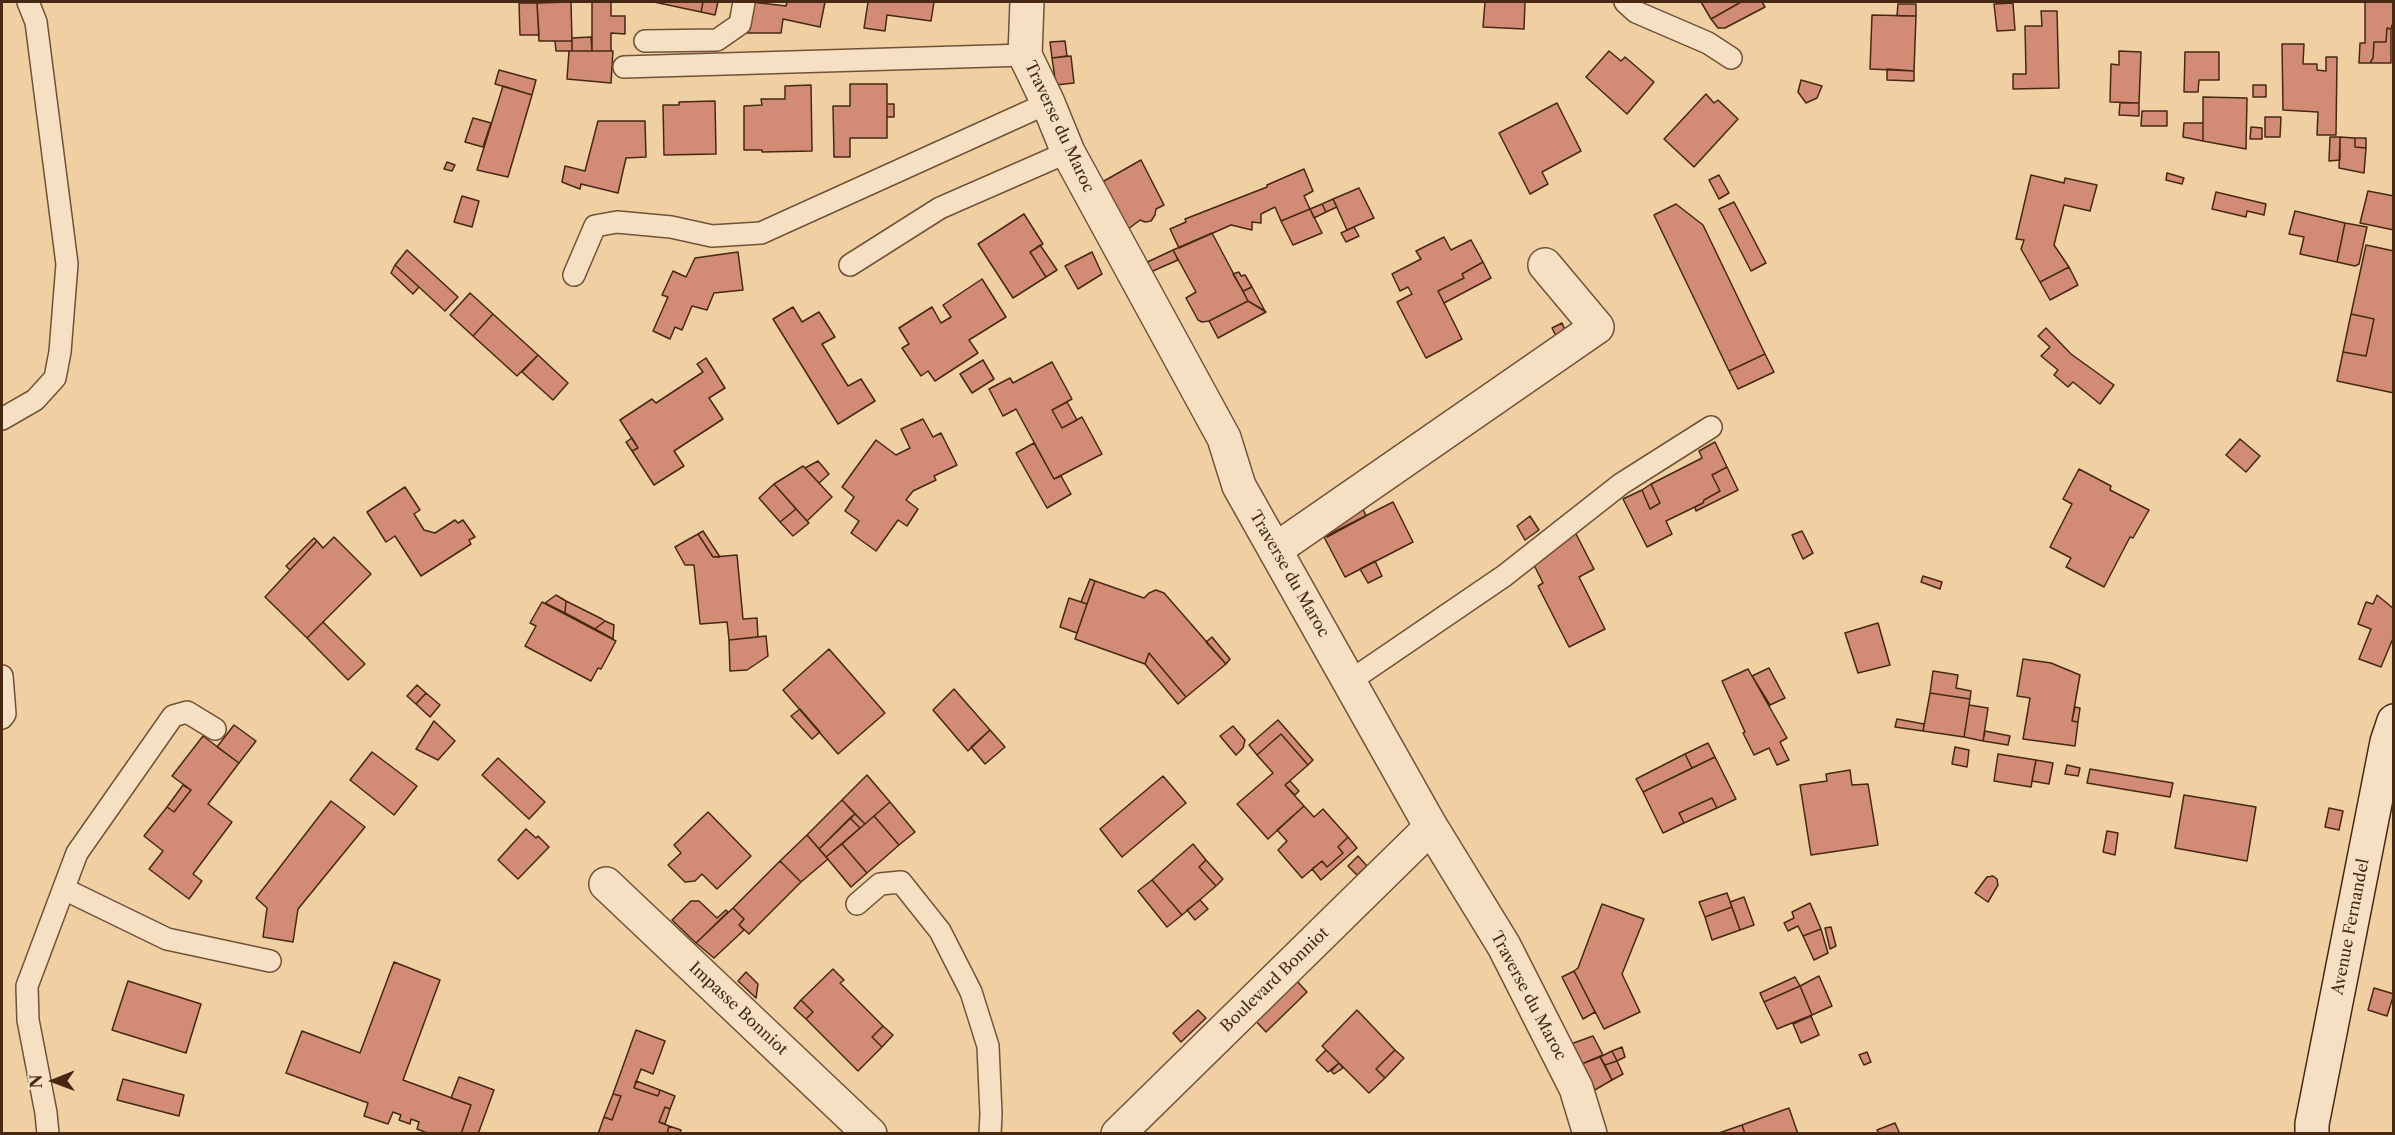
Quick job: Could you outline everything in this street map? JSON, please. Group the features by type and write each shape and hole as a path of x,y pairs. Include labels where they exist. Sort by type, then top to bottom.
{"street":[{"name":"Traverse du Maroc","path":"1027,2 1025,55 1068,152 1224,438 1239,486 1431,827 1504,946 1576,1088 1590,1134"},
{"path":"1275,550 1597,327 1545,265"},
{"name":"Avenue Fernandel","path":"2312,1134 2312,1124 2387,742 2394,721"},
{"name":"Boulevard Bonniot","path":"1128,1130 1431,827"},
{"name":"Impasse Bonniot","path":"606,884 870,1134"}],"lane":[{"path":"2,419 35,400 55,378 60,352 67,264 36,22 28,2"},
{"path":"645,41 717,40 740,24 744,2"},
{"path":"1625,2 1636,12 1708,43 1731,58"},
{"path":"624,67 1025,55"},
{"path":"574,275 595,226 617,222 670,227 712,236 761,233 1048,104"},
{"path":"850,265 940,208 1068,152"},
{"path":"1350,681 1504,576 1621,484 1711,427"},
{"path":"2,676 5,714 2,718"},
{"path":"48,1134 28,1020 27,986 77,853 173,716 187,712 215,729"},
{"path":"857,904 880,884 901,882 940,931 970,992 988,1046 990,1134"},
{"path":"64,889 167,939 270,961"}],"building":[{"path":"571,2 572,41 539,41 537,3"},
{"path":"592,2 611,2 611,16 625,16 625,34 611,33 611,51 592,51"},
{"path":"654,2 703,2 701,12"},
{"path":"703,2 718,2 715,15 701,12"},
{"path":"752,2 786,6 787,2 825,2 820,27 783,19 781,33 746,33"},
{"path":"868,2 934,2 931,21 887,15 885,31 864,28"},
{"path":"1485,2 1525,2 1524,29 1483,27"},
{"path":"1701,2 1741,2 1711,19"},
{"path":"1741,2 1762,2 1765,7 1725,28 1718,28 1711,19"},
{"path":"2365,2 2394,2 2394,19 2391,29 2387,28 2386,42 2374,42 2373,58 2370,63 2359,63 2360,43 2365,43"},
{"path":"519,3 537,3 539,35 520,35"},
{"path":"2013,3 2015,30 1997,31 1994,4"},
{"path":"1898,4 1916,4 1916,16 1897,16"},
{"path":"2041,11 2057,11 2059,88 2013,89 2013,74 2026,74 2025,26 2042,26"},
{"path":"1872,15 1916,16 1914,71 1870,69"},
{"path":"2387,28 2391,29 2391,63 2370,63 2373,58 2374,42 2386,42"},
{"path":"591,37 592,51 572,51 572,38"},
{"path":"555,41 572,41 572,51 556,51"},
{"path":"1065,41 1067,56 1052,58 1050,42"},
{"path":"2282,44 2304,44 2303,64 2317,64 2317,70 2326,71 2326,57 2337,57 2336,135 2317,135 2318,112 2283,110"},
{"path":"569,51 613,51 611,83 567,79"},
{"path":"1609,51 1621,61 1625,57 1654,82 1627,114 1586,77"},
{"path":"2119,51 2141,52 2139,103 2110,102 2111,64 2119,65"},
{"path":"2185,52 2219,52 2219,80 2199,80 2198,92 2184,92"},
{"path":"1071,56 1074,83 1056,85 1052,58"},
{"path":"1887,69 1914,71 1914,81 1887,80"},
{"path":"499,70 536,80 532,95 495,84"},
{"path":"1801,80 1822,86 1817,98 1806,103 1798,92"},
{"path":"850,84 887,84 887,138 850,138 850,157 834,157 833,106 850,106"},
{"path":"811,85 812,151 744,150 744,106 762,105 761,99 785,99 785,86"},
{"path":"2253,85 2266,85 2266,97 2253,97"},
{"path":"503,86 532,95 508,177 477,170"},
{"path":"1706,94 1714,103 1718,100 1738,119 1694,167 1664,139"},
{"path":"2203,97 2247,98 2246,149 2203,141"},
{"path":"715,101 716,154 664,155 663,105"},
{"path":"1557,103 1581,151 1542,172 1548,184 1530,194 1499,133"},
{"path":"2120,103 2139,103 2139,116 2119,115"},
{"path":"887,104 894,104 894,117 887,117"},
{"path":"2142,111 2167,111 2167,126 2141,126"},
{"path":"2265,117 2281,117 2280,137 2265,137"},
{"path":"473,118 491,123 483,147 465,142"},
{"path":"598,121 645,121 646,157 626,158 618,193 581,184 580,189 562,182 565,166 585,171"},
{"path":"2184,123 2203,123 2203,141 2183,137"},
{"path":"2251,127 2262,128 2262,139 2250,139"},
{"path":"2330,137 2340,137 2340,160 2329,161"},
{"path":"2340,137 2355,138 2355,147 2366,148 2364,173 2339,168"},
{"path":"2355,138 2366,138 2366,148 2355,147"},
{"path":"1141,160 1164,205 1156,209 1151,221 1140,220 1123,233 1097,185"},
{"path":"447,162 455,165 452,171 444,169"},
{"path":"1304,169 1313,191 1304,196 1310,209 1281,221 1275,207 1261,214 1261,223 1252,222 1252,230 1231,225 1179,248 1170,229 1186,222 1185,219 1267,187"},
{"path":"2167,173 2184,178 2182,184 2166,180"},
{"path":"1719,175 1729,193 1719,199 1709,180"},
{"path":"2031,175 2064,183 2065,178 2097,185 2090,211 2064,205 2054,245 2069,267 2040,282 2021,249 2024,240 2016,239"},
{"path":"1359,188 1374,218 1347,230 1333,199"},
{"path":"2368,191 2394,196 2394,230 2360,223"},
{"path":"2216,192 2266,204 2264,215 2247,211 2246,217 2212,209"},
{"path":"462,196 479,201 472,227 454,222"},
{"path":"1333,199 1337,207 1326,212 1322,204"},
{"path":"1734,202 1766,263 1751,271 1719,209"},
{"path":"1322,204 1326,212 1314,218 1310,209"},
{"path":"1676,204 1703,225 1765,354 1729,371 1654,215"},
{"path":"1310,209 1322,233 1293,245 1281,221"},
{"path":"2295,211 2345,223 2337,262 2300,254 2304,237 2289,234"},
{"path":"1024,214 1043,244 1030,252 1046,277 1013,298 978,244"},
{"path":"2345,223 2367,227 2359,264 2355,266 2337,262"},
{"path":"1354,227 1359,236 1346,242 1341,233"},
{"path":"1212,233 1248,301 1209,321 1202,322 1198,320 1186,298 1196,292 1173,250"},
{"path":"1444,237 1451,250 1471,240 1483,262 1462,274 1464,278 1438,291 1462,339 1426,358 1397,302 1412,294 1408,287 1400,291 1392,274 1421,259 1416,251"},
{"path":"1040,245 1057,270 1046,277 1030,252"},
{"path":"2366,245 2394,251 2394,393 2337,381 2343,352 2366,356 2374,319 2351,314"},
{"path":"407,250 458,297 445,311 395,265"},
{"path":"1173,250 1178,260 1146,274 1141,265"},
{"path":"738,252 743,290 714,293 707,310 692,306 682,330 675,327 670,339 653,331 668,297 662,295 673,271 686,277 695,258"},
{"path":"1092,252 1102,274 1078,289 1065,266"},
{"path":"1483,262 1491,278 1444,303 1438,291 1464,278 1462,274"},
{"path":"395,265 419,287 413,294 391,273"},
{"path":"2069,267 2078,285 2050,300 2040,282"},
{"path":"1239,272 1241,276 1245,275 1252,287 1243,291 1233,274"},
{"path":"982,279 1006,317 969,340 978,353 935,381 928,371 921,376 902,348 909,344 899,328 932,307 941,323 951,317 943,305"},
{"path":"1252,287 1265,311 1248,301 1243,291"},
{"path":"470,293 493,314 473,336 450,315"},
{"path":"1248,301 1266,312 1218,338 1209,321"},
{"path":"793,307 802,322 819,312 835,337 822,344 848,386 861,379 875,401 838,424 773,319"},
{"path":"493,314 538,355 517,376 473,336"},
{"path":"2351,314 2374,319 2366,356 2343,352"},
{"path":"1562,323 1568,337 1559,342 1552,328"},
{"path":"2046,328 2071,354 2114,385 2100,404 2073,382 2068,387 2054,375 2058,370 2041,356 2050,347 2038,336"},
{"path":"1765,354 1774,372 1738,389 1729,371"},
{"path":"538,355 568,383 553,400 522,372"},
{"path":"706,358 725,388 709,398 723,419 674,451 684,466 654,485 632,451 638,448 620,420 652,399 656,403 703,372 697,364"},
{"path":"983,360 994,379 972,393 960,374"},
{"path":"1052,362 1072,399 1052,410 1062,428 1082,417 1102,454 1054,479 1016,409 1003,416 989,389 1010,378 1013,383"},
{"path":"1067,402 1077,420 1062,428 1052,410"},
{"path":"923,419 933,437 941,433 957,465 934,476 936,480 913,491 906,500 918,509 907,526 898,520 876,551 851,533 859,521 845,511 854,497 842,487 876,440 896,455 910,448 901,429"},
{"path":"632,438 638,448 632,451 626,442"},
{"path":"2240,439 2260,456 2246,472 2226,455"},
{"path":"1715,442 1727,467 1712,475 1720,491 1704,500 1703,503 1666,521 1672,534 1647,547 1623,499 1642,490 1650,509 1660,503 1651,484 1702,458 1699,451"},
{"path":"1034,443 1054,479 1061,476 1071,494 1047,508 1016,453"},
{"path":"818,461 829,474 819,483 805,468"},
{"path":"803,466 832,497 807,521 774,484"},
{"path":"1727,467 1738,490 1696,511 1695,507 1720,491 1712,475"},
{"path":"2079,469 2111,486 2110,490 2149,510 2133,538 2130,537 2104,587 2066,567 2071,558 2050,547 2072,504 2063,499"},
{"path":"774,484 796,509 780,522 759,498"},
{"path":"1651,484 1660,503 1650,509 1642,490"},
{"path":"405,487 420,510 414,514 424,530 435,533 455,520 458,523 463,520 475,537 469,540 471,544 421,576 395,536 386,542 367,512"},
{"path":"1393,502 1413,542 1345,577 1324,537"},
{"path":"1361,504 1366,516 1327,537 1321,525"},
{"path":"796,509 809,523 793,536 780,522"},
{"path":"1530,516 1539,530 1525,540 1517,526"},
{"path":"1574,530 1594,569 1579,577 1605,629 1569,647 1538,586 1543,583 1534,565"},
{"path":"703,531 720,557 713,557 698,534"},
{"path":"1802,531 1813,553 1803,559 1792,535"},
{"path":"698,534 713,557 737,555 743,619 757,618 758,637 729,640 727,622 700,624 694,565 685,565 675,547"},
{"path":"334,537 371,574 307,638 265,597 317,541 323,548"},
{"path":"314,538 317,541 290,570 286,566"},
{"path":"1375,561 1382,576 1368,583 1360,569"},
{"path":"1923,576 1942,582 1940,589 1921,582"},
{"path":"1090,579 1095,581 1087,604 1081,602"},
{"path":"1095,581 1144,598 1156,590 1164,593 1226,664 1186,697 1149,653 1145,664 1075,639"},
{"path":"556,595 566,601 565,613 545,603"},
{"path":"2377,595 2394,609 2394,636 2381,667 2359,659 2371,629 2358,624 2366,602 2373,604"},
{"path":"1069,598 1087,604 1077,633 1060,627"},
{"path":"566,601 605,621 595,629 565,613"},
{"path":"542,602 616,641 601,669 598,668 591,681 525,646 536,626 530,623"},
{"path":"605,621 614,625 613,639 595,629"},
{"path":"323,622 365,664 348,680 307,638"},
{"path":"1878,623 1890,665 1858,673 1845,633"},
{"path":"766,636 768,656 747,670 730,671 729,640"},
{"path":"1212,637 1230,659 1226,664 1206,642"},
{"path":"829,649 885,713 838,754 783,690"},
{"path":"1149,653 1186,697 1178,704 1145,664"},
{"path":"2023,659 2051,663 2080,675 2072,721 2078,722 2075,746 2023,739 2030,698 2017,696"},
{"path":"1769,668 1785,698 1770,705 1752,676"},
{"path":"1748,669 1787,738 1780,742 1789,760 1777,765 1769,748 1754,755 1722,681"},
{"path":"1933,671 1958,675 1956,688 1971,691 1970,699 1930,693"},
{"path":"417,685 426,693 416,704 407,696"},
{"path":"954,689 990,730 968,751 933,710"},
{"path":"426,693 440,705 430,717 416,704"},
{"path":"1930,693 1970,699 1964,737 1923,731"},
{"path":"1969,705 1988,708 1983,741 1964,737"},
{"path":"2075,707 2080,708 2078,722 2072,721"},
{"path":"800,709 820,732 812,739 791,716"},
{"path":"1897,719 1924,724 1923,731 1895,727"},
{"path":"1278,720 1313,760 1308,765 1281,734 1257,755 1249,745"},
{"path":"434,721 455,741 438,760 416,749"},
{"path":"234,725 256,741 239,763 217,747"},
{"path":"1233,726 1245,740 1243,748 1236,755 1220,736"},
{"path":"990,730 1005,747 985,764 971,747"},
{"path":"1985,731 2010,736 2008,745 1983,741"},
{"path":"1281,734 1308,765 1285,785 1304,806 1268,839 1237,804 1273,773 1257,755"},
{"path":"203,736 239,763 208,804 232,822 193,874 202,881 189,899 149,869 163,851 144,836 167,807 174,812 191,790 172,776"},
{"path":"1708,743 1715,757 1692,768 1685,754"},
{"path":"1955,747 1969,750 1967,767 1952,764"},
{"path":"372,752 417,786 394,815 350,780"},
{"path":"1685,754 1692,768 1643,792 1636,779"},
{"path":"1998,754 2036,760 2031,787 1994,781"},
{"path":"1715,757 1736,799 1717,808 1712,798 1679,813 1684,823 1663,833 1643,792"},
{"path":"498,758 545,802 529,819 482,775"},
{"path":"2036,760 2053,763 2049,784 2032,781"},
{"path":"2067,765 2080,768 2078,776 2065,774"},
{"path":"2090,769 2173,783 2170,797 2087,783"},
{"path":"1850,770 1852,785 1868,784 1878,845 1811,855 1800,785 1827,781 1826,774"},
{"path":"867,775 890,802 865,824 842,800"},
{"path":"1163,776 1186,803 1122,857 1100,829"},
{"path":"1290,781 1299,791 1295,795 1285,785"},
{"path":"183,785 191,790 174,812 167,807"},
{"path":"2184,795 2256,807 2247,861 2175,848"},
{"path":"1712,798 1717,808 1684,823 1679,813"},
{"path":"842,800 855,814 819,849 807,835"},
{"path":"331,801 365,827 298,909 293,942 263,937 267,908 256,898"},
{"path":"890,802 915,832 899,845 874,816"},
{"path":"1304,806 1314,817 1323,809 1348,837 1338,847 1343,853 1327,867 1322,861 1302,878 1278,850 1287,841 1277,830"},
{"path":"2329,808 2343,811 2339,830 2325,827"},
{"path":"708,812 751,856 717,889 702,874 695,881 685,882 668,865 681,853 674,845"},
{"path":"855,814 865,824 860,828 850,818"},
{"path":"874,816 899,845 867,873 842,844"},
{"path":"850,818 860,828 826,857 819,849"},
{"path":"526,829 536,838 538,836 549,847 518,879 498,860"},
{"path":"2107,831 2118,833 2115,855 2103,852"},
{"path":"807,835 828,859 801,882 780,861"},
{"path":"1348,837 1357,848 1321,880 1312,869 1322,861 1327,867 1343,853 1338,847"},
{"path":"842,844 867,873 851,887 826,857"},
{"path":"1193,844 1206,860 1199,867 1216,886 1182,915 1152,880"},
{"path":"1358,856 1367,866 1357,875 1348,866"},
{"path":"1206,860 1223,879 1216,886 1199,867"},
{"path":"780,861 801,882 749,934 739,925 744,919 733,908"},
{"path":"1993,876 1997,879 1998,885 1988,902 1975,893 1987,877"},
{"path":"1152,880 1182,915 1167,927 1138,891"},
{"path":"1727,893 1732,907 1705,917 1699,902"},
{"path":"1744,897 1754,925 1740,930 1730,902"},
{"path":"1200,900 1208,909 1195,920 1187,910"},
{"path":"691,901 699,901 717,918 726,910 728,912 696,943 672,920"},
{"path":"1810,903 1821,929 1803,936 1798,926 1788,931 1784,923 1794,918 1792,912"},
{"path":"1602,904 1644,919 1622,974 1640,1012 1604,1029 1574,971 1578,968"},
{"path":"1732,907 1740,930 1712,940 1705,917"},
{"path":"733,908 744,919 739,925 744,930 714,958 696,943"},
{"path":"1831,927 1836,946 1830,949 1825,928"},
{"path":"1821,929 1828,953 1814,960 1803,936"},
{"path":"394,962 440,980 403,1080 471,1105 461,1134 430,1134 417,1129 419,1122 411,1119 410,1124 399,1120 401,1115 393,1112 388,1124 364,1116 368,1103 286,1073 302,1031 360,1053"},
{"path":"833,969 844,980 840,983 883,1026 872,1037 882,1047 858,1071 806,1019 813,1012 801,1000"},
{"path":"1574,971 1595,1012 1583,1019 1562,977"},
{"path":"746,972 758,984 756,998 738,981"},
{"path":"1819,976 1832,1006 1812,1015 1800,986"},
{"path":"1795,977 1800,986 1764,1002 1760,993"},
{"path":"1295,979 1307,992 1266,1032 1253,1018"},
{"path":"128,981 201,1004 186,1053 112,1030"},
{"path":"1800,986 1812,1015 1777,1029 1764,1002"},
{"path":"2374,988 2394,994 2387,1016 2368,1010"},
{"path":"801,1000 813,1012 806,1019 794,1008"},
{"path":"1198,1010 1206,1018 1181,1042 1173,1033"},
{"path":"1357,1010 1395,1050 1376,1069 1385,1078 1369,1093 1322,1046"},
{"path":"1811,1016 1819,1035 1801,1043 1793,1024"},
{"path":"883,1026 893,1035 882,1047 872,1037"},
{"path":"636,1030 665,1041 653,1074 641,1069 634,1088 658,1096 660,1090 675,1096 670,1109 665,1107 659,1122 669,1126 667,1134 598,1134 604,1117 612,1120 621,1096 613,1094"},
{"path":"1593,1036 1603,1055 1579,1065 1568,1045"},
{"path":"1622,1047 1625,1057 1617,1061 1612,1051"},
{"path":"1326,1050 1339,1063 1328,1072 1316,1060"},
{"path":"1395,1050 1404,1058 1385,1078 1376,1069"},
{"path":"1612,1051 1617,1061 1605,1065 1600,1057"},
{"path":"1867,1052 1871,1062 1864,1065 1859,1055"},
{"path":"1600,1057 1612,1080 1593,1091 1579,1065"},
{"path":"1617,1061 1623,1074 1612,1080 1605,1065"},
{"path":"1339,1063 1343,1068 1334,1074 1331,1071"},
{"path":"459,1077 494,1090 478,1134 461,1134 471,1105 451,1098"},
{"path":"123,1079 184,1095 179,1116 117,1100"},
{"path":"636,1081 660,1090 658,1096 634,1088"},
{"path":"613,1094 621,1096 612,1120 604,1117"},
{"path":"665,1107 670,1109 665,1124 659,1122"},
{"path":"1789,1108 1798,1134 1745,1134 1742,1125"},
{"path":"1895,1123 1900,1134 1879,1134 1877,1130"},
{"path":"1742,1125 1745,1134 1716,1134"},
{"path":"669,1126 681,1130 680,1134 667,1134"}]}
